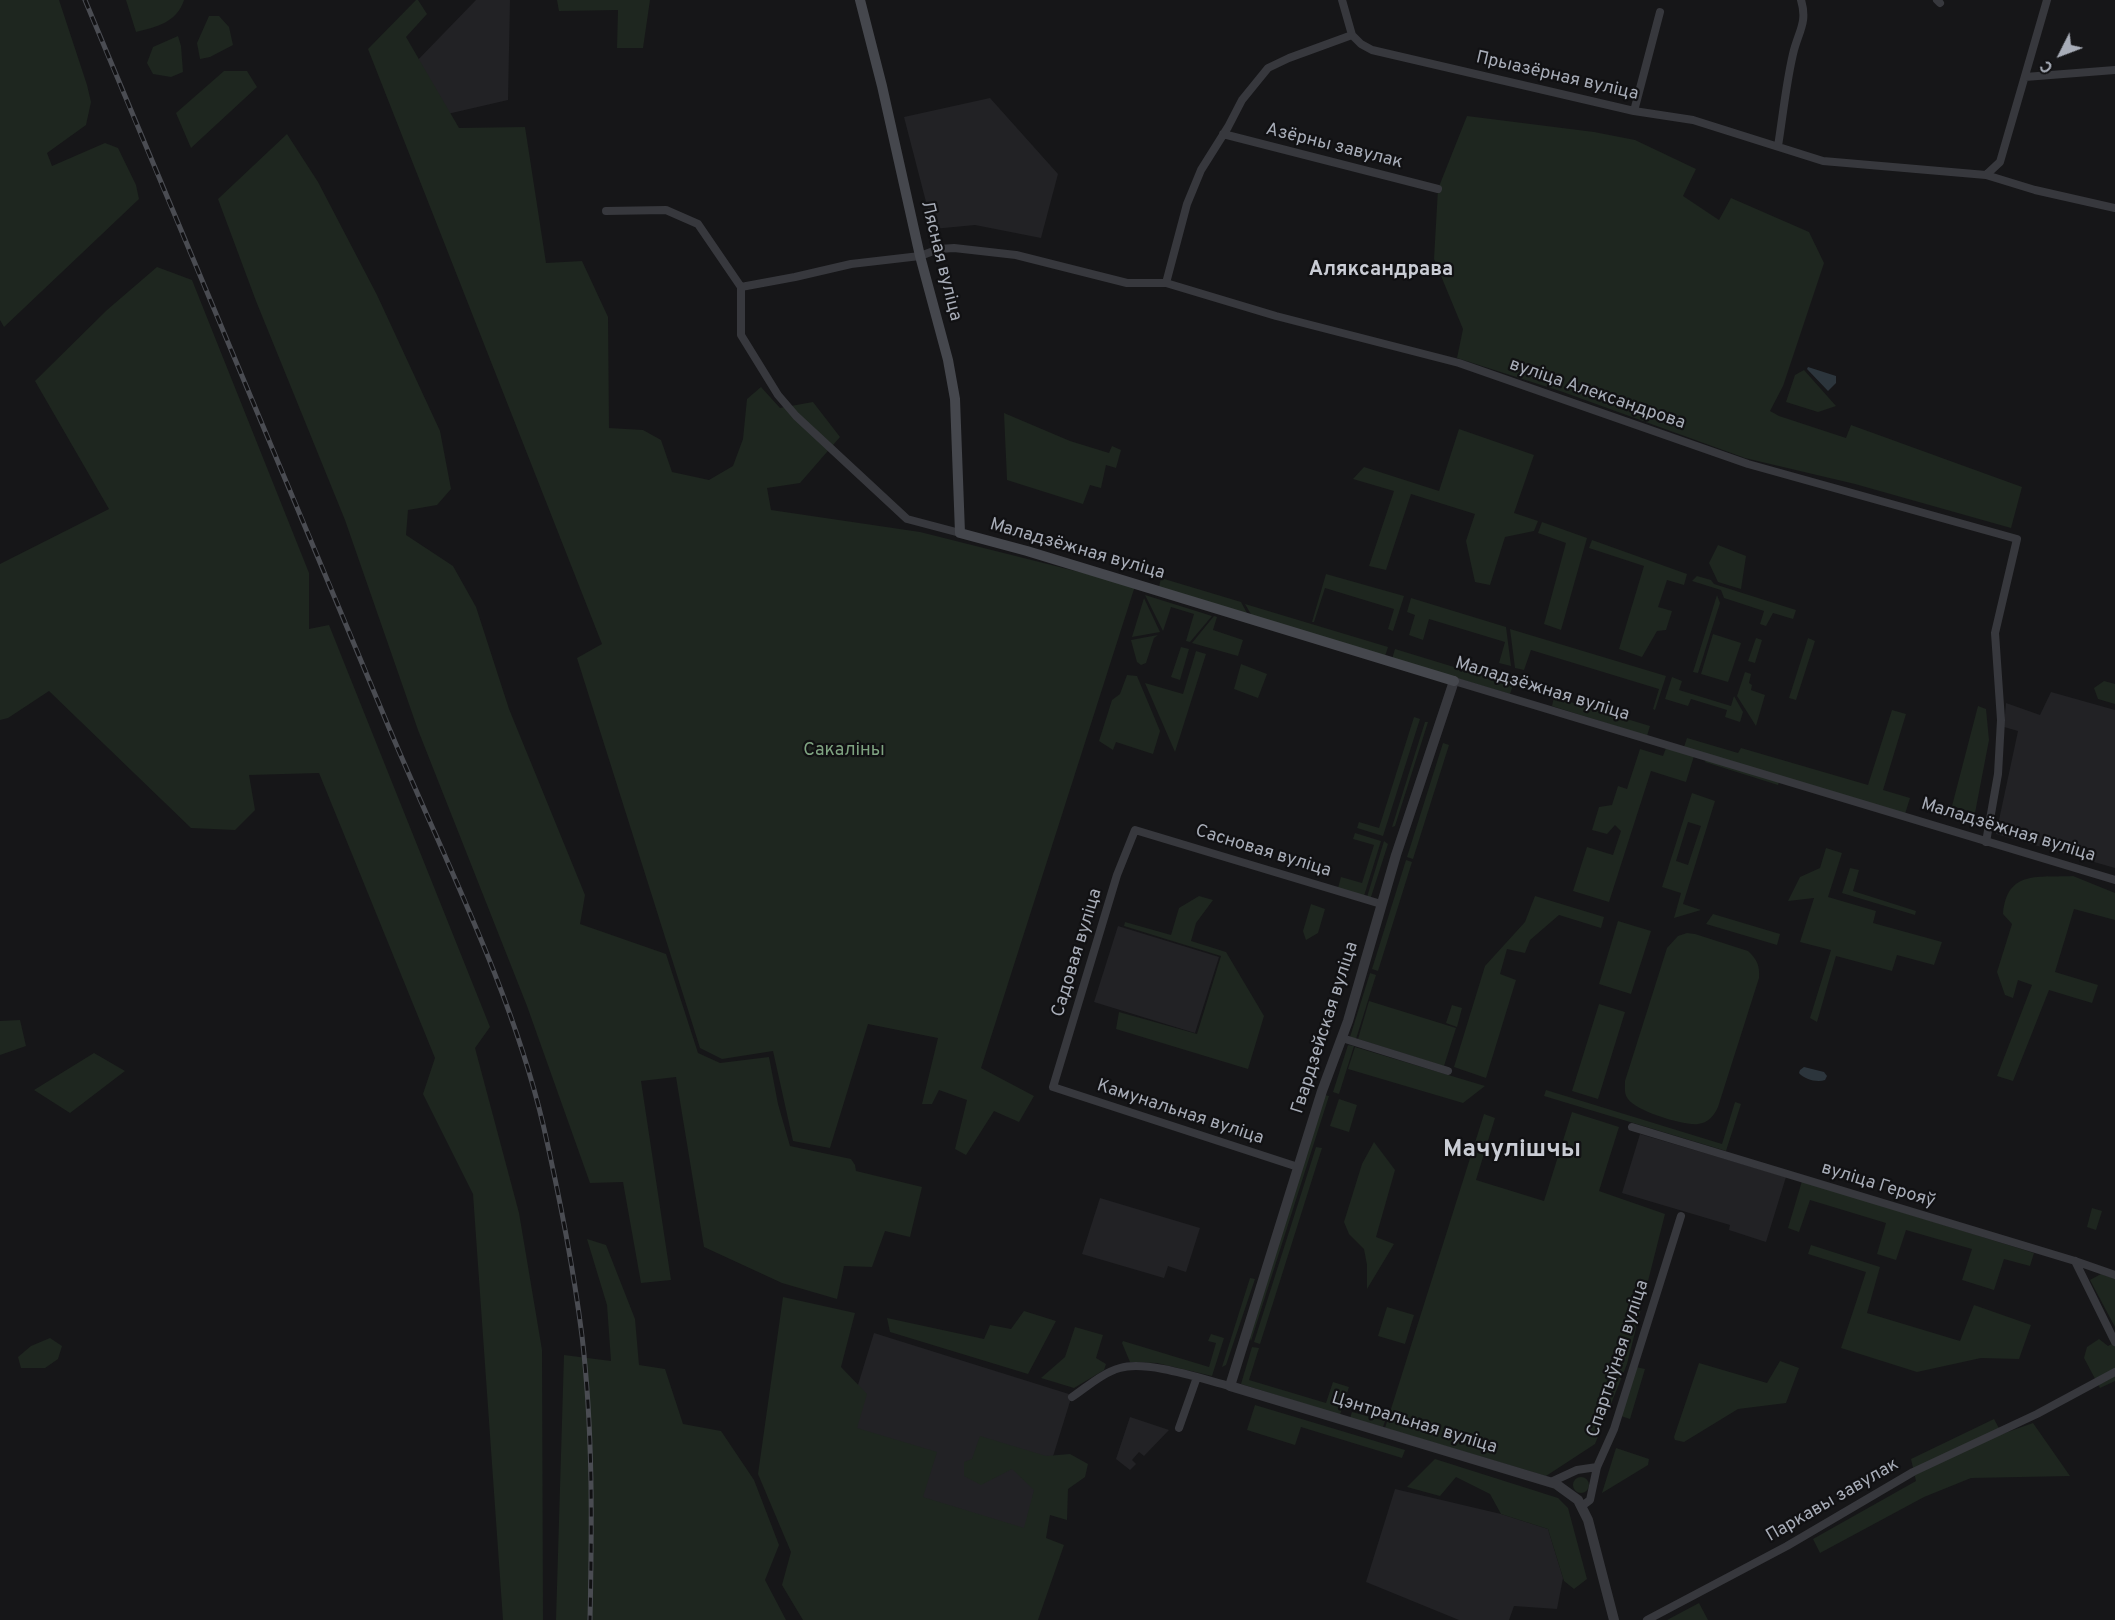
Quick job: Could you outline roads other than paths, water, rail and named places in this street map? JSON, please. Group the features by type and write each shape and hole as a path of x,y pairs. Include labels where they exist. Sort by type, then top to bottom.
{"main road":[{"name":"Лясная вуліца","path":"860,0 920,256 948,360 955,399 960,533"},
{"name":"Маладзёжная вуліца","path":"960,533 1027,551 1454,681"}],"street":[{"path":"1166,283 1187,204 1201,170 1242,100 1268,68 1352,35 1342,0"},
{"path":"1778,146 1794,51 1804,21 1805,12 1801,0"},
{"path":"1986,175 2000,162 2047,0"},
{"path":"1634,111 1660,12"},
{"name":"Прыазёрная вуліца","path":"1352,35 1372,50 1634,111 1693,120 1823,161 1986,175 2035,190 2115,208"},
{"path":"2025,77 2115,70"},
{"name":"Азёрны завулак","path":"1223,135 1438,189"},
{"path":"606,211 666,210 698,224 741,287 741,335 778,394 796,416 907,519 960,533"},
{"name":"вуліца Александрова","path":"741,287 851,264 920,256 939,249 954,248 1016,255 1127,283 1166,283 1276,316 1459,363 1748,464 2017,539 1995,633 2001,720 1998,774 1986,842"},
{"name":"Маладзёжная вуліца","path":"1454,681 2115,880"},
{"name":"Гвардзейская вуліца","path":"1230,1386 1454,681"},
{"name":"Сасновая вуліца","path":"1135,830 1382,904"},
{"name":"Садовая вуліца","path":"1053,1087 1117,875 1135,830"},
{"path":"1342,1038 1448,1071"},
{"name":"Камунальная вуліца","path":"1053,1087 1298,1167"},
{"name":"вуліца Герояў","path":"1632,1127 2115,1275"},
{"name":"Спартыўная вуліца","path":"1582,1506 1590,1500 1597,1467 1614,1429 1681,1216"},
{"path":"2075,1261 2115,1342"},
{"path":"1072,1396 1110,1372 1123,1367 1159,1368 1230,1386"},
{"name":"Паркавы завулак","path":"1647,1620 1787,1546 1913,1472 2037,1414 2115,1372"},
{"path":"1179,1428 1197,1377"},
{"name":"Цэнтральная вуліца","path":"1230,1386 1551,1482 1572,1495 1582,1506"},
{"path":"1551,1482 1577,1470 1597,1467"},
{"path":"1582,1506 1593,1536 1614,1620"}],"railway":[{"path":"85,0 387,723 494,971 529,1072 560,1203 586,1371 590,1442 590,1620"}],"district":[{"name":"Аляксандрава","path":"1381,271"},
{"name":"Мачулішчы","path":"1512,1151"}],"park label":[{"name":"Сакаліны","path":"844,751"}]}
